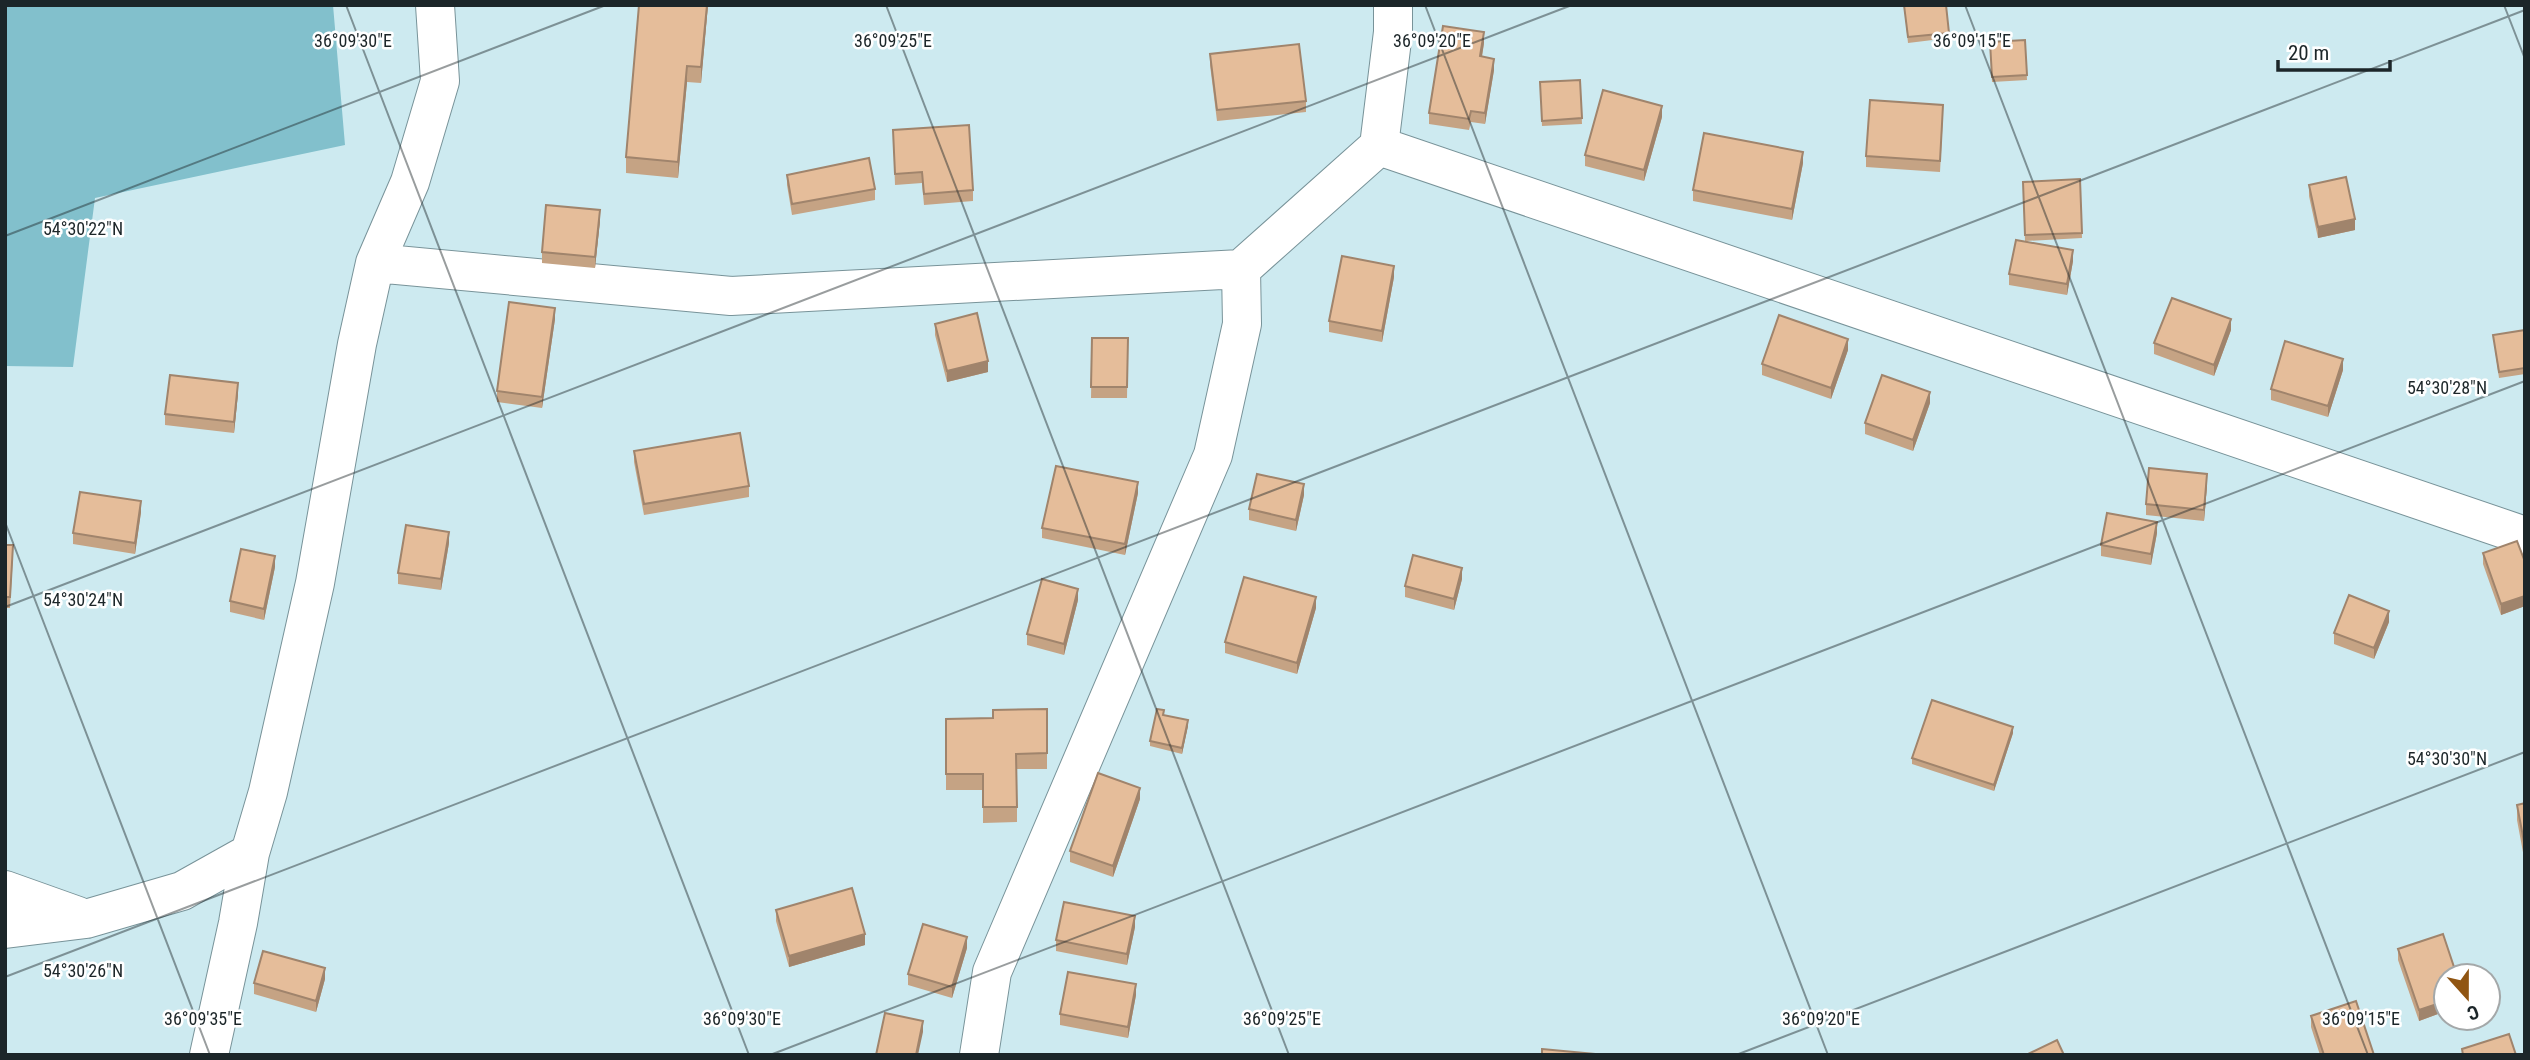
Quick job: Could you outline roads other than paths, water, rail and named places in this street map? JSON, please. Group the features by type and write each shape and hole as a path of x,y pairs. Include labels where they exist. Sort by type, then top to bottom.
{"street":[{"path":"209,1055 238,923 250,853 268,792 315,583 357,344 375,263 410,182 440,82 435,5"},
{"path":"375,263 732,296 1241,270 1379,146 1393,32 1393,5"},
{"path":"1379,146 2525,536"},
{"path":"979,1055 992,972 1213,455 1242,324 1241,270"},
{"path":"5,929 86,919 182,891 250,853"},
{"path":"5,890 86,919"}]}
